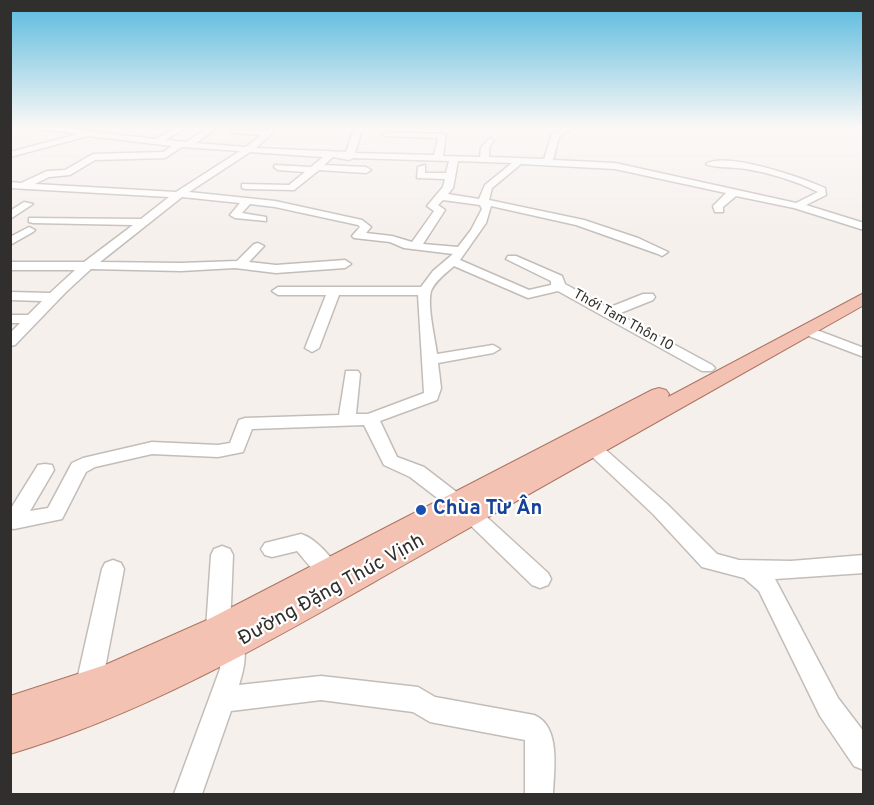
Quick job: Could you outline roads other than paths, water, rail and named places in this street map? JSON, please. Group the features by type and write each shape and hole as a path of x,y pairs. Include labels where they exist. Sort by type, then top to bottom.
{"main road":[{"name":"Đường Đặng Thúc Vịnh","path":"10,714 88,689 150,662 225,638 464,508 707,368 864,285"},
{"name":"Đường Đặng Thúc Vịnh","path":"10,737 97,709 155,684 328,570 592,447 864,298"}],"street":[{"path":"14,186 47,174 67,173 82,164"},
{"path":"10,342 53,297 87,266 179,194 227,164"},
{"path":"245,186 291,188 321,164"},
{"path":"416,245 440,210 432,206 448,188 453,164"},
{"path":"45,470 16,512 14,521 55,514 79,468 90,462 152,448 218,452 237,448 245,424 370,419 431,396 430,360 424,307 425,291 436,274 457,256 477,230 487,208 483,201 488,187 496,177 516,164"},
{"path":"574,164 615,166 734,192 797,206 864,227"},
{"path":"710,164 714,164"},
{"path":"735,164 822,190 823,193 797,206"},
{"path":"278,167 366,170"},
{"path":"422,167 420,176 451,176"},
{"path":"257,177 300,181"},
{"path":"14,186 179,194 248,200"},
{"path":"719,210 718,206 721,201 734,192"},
{"path":"439,196 483,201 558,215 662,252"},
{"path":"248,200 235,215 262,219"},
{"name":"Thới Tam Thôn 10","path":"248,200 362,223 366,227 358,236 387,238 404,245 416,245 457,256 528,294 560,287 707,368"},
{"path":"10,216 28,204"},
{"path":"519,222 526,208"},
{"path":"33,220 141,225"},
{"path":"97,226 141,225"},
{"path":"10,228 29,230 10,242"},
{"path":"239,265 258,246"},
{"path":"512,258 558,279 556,283 560,287"},
{"path":"10,266 239,265 276,269 345,264"},
{"path":"299,268 281,291 425,291"},
{"path":"312,348 334,291"},
{"path":"10,296 53,297"},
{"path":"608,313 648,297"},
{"path":"10,319 32,319"},
{"path":"807,330 864,353"},
{"path":"430,360 493,349"},
{"path":"347,419 352,374"},
{"path":"370,419 390,461 417,472 464,508 540,579"},
{"path":"592,447 660,508 710,561 739,569 791,570 864,564"},
{"path":"272,549 301,542 328,570"},
{"path":"188,795 232,669 225,638 222,555"},
{"path":"88,689 113,569"},
{"path":"749,569 766,585 829,707 864,756"},
{"path":"222,699 321,688 418,700 430,709 534,728 539,735 539,795"}],"place":[{"name":"Chùa Từ Ân","path":"421,510"}]}
